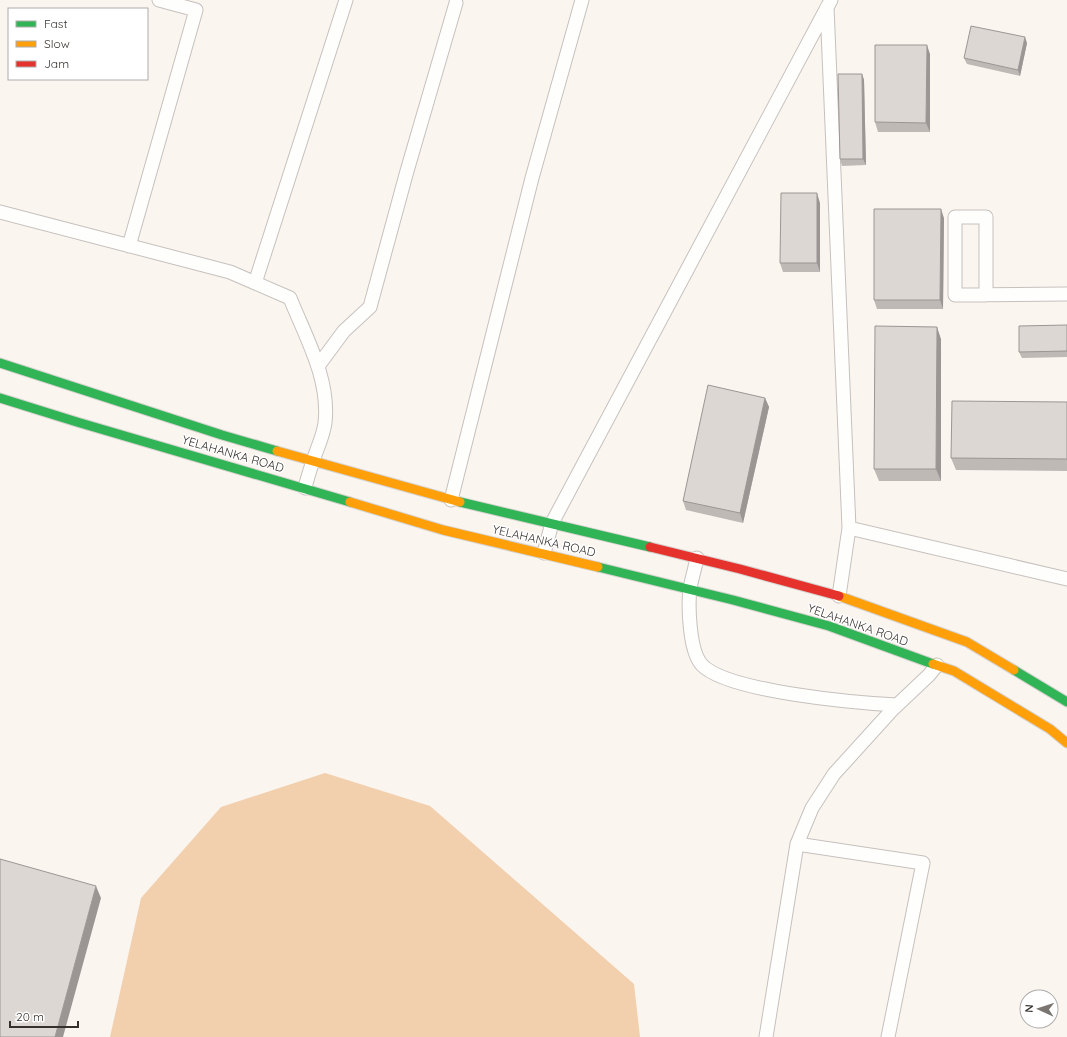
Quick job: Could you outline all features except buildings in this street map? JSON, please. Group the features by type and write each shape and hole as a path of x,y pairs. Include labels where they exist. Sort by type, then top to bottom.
{"main road":[{"name":"YELAHANKA ROAD","path":"0,363 222,435 451,500 697,558 838,596 967,642 1067,702"},
{"name":"YELAHANKA ROAD","path":"0,398 443,530 690,589 829,626 954,671 1050,729 1067,743"}],"lane":[{"path":"129,246 197,5 159,0"},
{"path":"255,283 346,0"},
{"path":"451,500 530,186 582,0"},
{"path":"318,366 344,331 370,307 407,171 456,3"},
{"path":"544,553 552,523 829,4"},
{"path":"829,4 849,528 838,596"},
{"path":"0,212 230,272 290,298 318,366 326,397 325,424 305,488"},
{"path":"986,295 986,217 955,217 955,295 986,295 1067,294"},
{"path":"849,528 1067,579"},
{"path":"697,558 690,589 690,624 694,649 702,665 718,675 734,682 776,691 867,703 897,705"},
{"path":"766,1037 797,844 812,808 834,774 897,705 920,684 937,665"},
{"path":"797,844 923,862 888,1037"}],"shaded area":[{"path":"325,773 430,806 634,984 640,1037 110,1037 141,898 221,807"}],"traffic: fast":[{"path":"0,363 222,435 277,451"},
{"path":"0,398 350,502"},
{"path":"460,502 650,547"},
{"path":"598,567 733,600 829,626 933,664"},
{"path":"1014,670 1067,702"}],"traffic: slow":[{"path":"277,451 460,502"},
{"path":"350,502 443,530 598,567"},
{"path":"839,596 967,642 1014,670"},
{"path":"933,664 954,671 1050,729 1067,743"}],"traffic: jam":[{"path":"650,547 740,569 839,596"}]}
